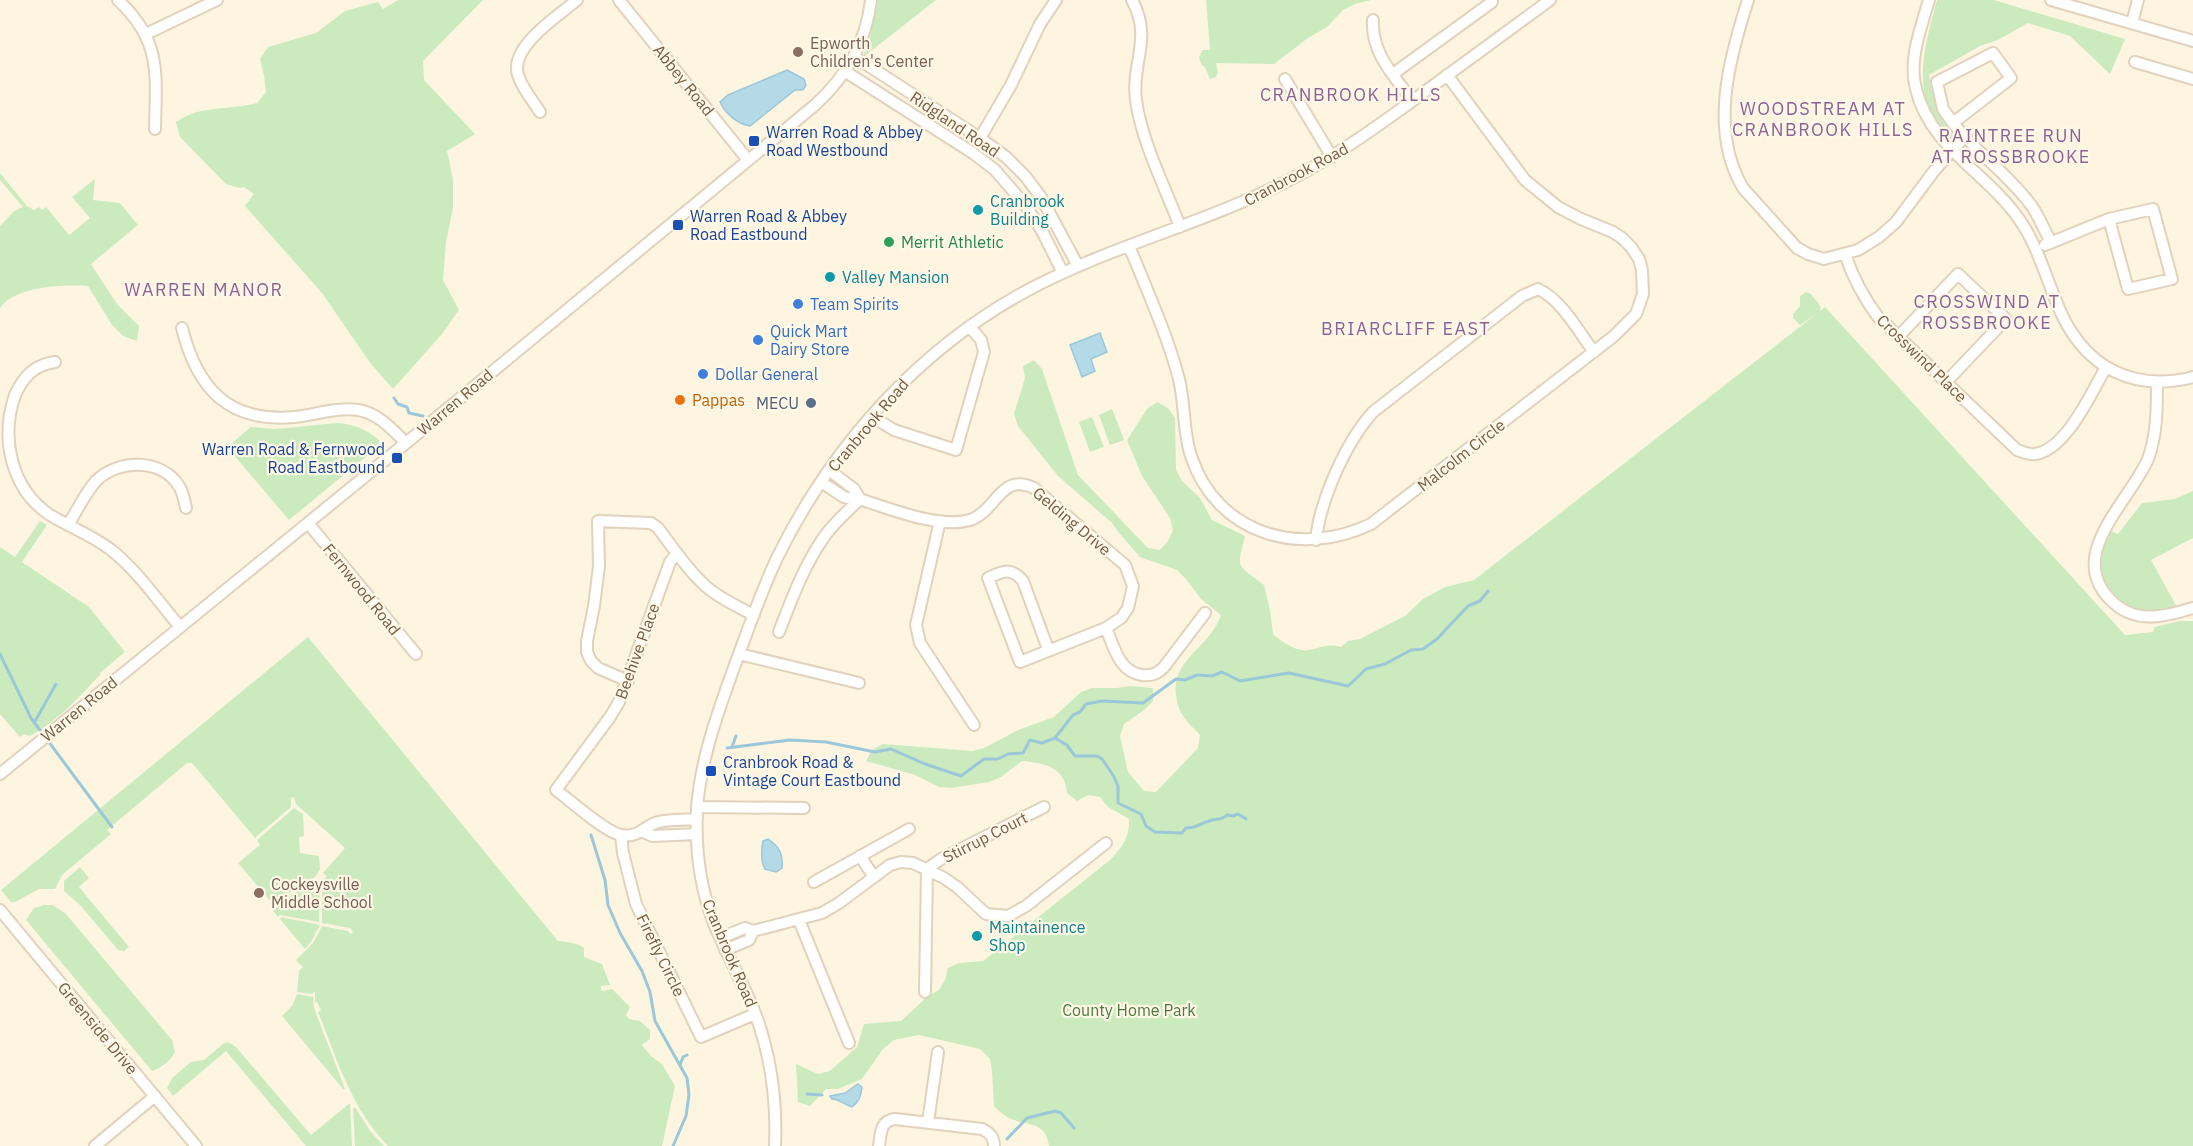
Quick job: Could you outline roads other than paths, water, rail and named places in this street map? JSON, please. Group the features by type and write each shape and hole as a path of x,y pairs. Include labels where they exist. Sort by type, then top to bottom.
{"street":[{"path":"118,0 146,34 154,59 156,72 155,129"},
{"path":"146,34 217,0"},
{"path":"540,112 518,75 519,54 534,36 577,0"},
{"name":"Abbey Road","path":"619,0 748,160"},
{"name":"Warren Road","path":"0,774 406,443 832,89 855,57 864,34 871,0"},
{"path":"980,138 1011,85 1040,24 1056,0"},
{"path":"1132,0 1142,33 1136,90 1138,113 1180,227"},
{"name":"Cranbrook Road","path":"775,1146 776,1118 773,1082 767,1051 755,1014 711,916 702,883 697,807 707,749 754,615 784,546 829,470 871,416 911,374 970,327 1014,298 1078,266 1270,190 1332,157 1550,0"},
{"path":"1748,0 1731,62 1725,109 1725,130 1731,162 1743,188 1797,248 1824,259 1865,246 1896,222 1964,137"},
{"path":"1929,0 1915,54 1915,87 1927,118 1938,136 1998,194 2019,219 2037,249 2062,315 2073,335 2106,367 2120,375 2157,382 2174,382 2193,377"},
{"path":"2051,0 2193,41"},
{"path":"2132,23 2138,0"},
{"path":"1393,74 1492,2"},
{"path":"1374,20 1374,42 1382,60 1412,100"},
{"path":"1953,123 2011,78 1993,53 1936,82 1943,109 1953,123 1964,137 2011,182 2032,206 2051,242"},
{"name":"Ridgland Road","path":"855,57 980,138 1006,158 1035,190 1057,224 1078,266"},
{"path":"2135,62 2193,79"},
{"name":"Ridgland Road","path":"846,72 973,153 994,170 1026,206 1062,273"},
{"name":"Malcolm Circle","path":"1129,246 1172,356 1184,405 1191,455 1208,489 1221,506 1258,531 1281,538 1316,540 1355,532 1371,524 1594,352 1629,323 1641,304 1644,282 1639,260 1622,238 1558,207 1525,180 1447,75"},
{"path":"1286,79 1332,157"},
{"path":"2037,249 2109,219 2153,209 2172,279 2128,289 2109,219"},
{"name":"Crosswind Place","path":"1845,254 1852,275 1878,317 2017,450 2036,454 2048,449 2060,439 2081,412 2106,367"},
{"path":"1899,336 1958,274 2006,319 1947,382"},
{"path":"1316,540 1323,505 1359,428 1373,412 1530,291 1538,289 1551,297 1594,352"},
{"path":"871,416 894,430 956,450 984,352 981,340 970,327"},
{"path":"182,328 188,352 203,380 225,402 238,410 262,417 278,418 357,410 380,419 406,443"},
{"path":"55,362 43,364 32,370 18,388 7,415 6,446 17,479 37,504 94,539 124,561 180,627"},
{"path":"2157,382 2154,435 2148,459 2100,536 2094,565 2097,577 2109,599 2129,613 2153,618 2193,608"},
{"path":"68,525 95,482 118,467 134,464 161,470 172,478 179,486 186,508"},
{"name":"Gelding Drive","path":"829,470 854,489 860,499"},
{"name":"Gelding Drive","path":"821,482 847,498 860,499 896,513 960,522 979,516 1010,485 1026,484 1034,488 1125,565 1133,586 1132,598 1121,618 1106,628 1020,662 988,578 1005,570 1017,574 1023,581 1048,649"},
{"path":"779,632 806,568 822,539 860,499"},
{"path":"628,681 598,668 591,661 587,652 599,566 598,521 651,522 696,576 711,590 726,601 754,615"},
{"path":"940,521 916,624 916,634 974,725"},
{"name":"Fernwood Road","path":"308,523 416,654"},
{"name":"Beehive Place","path":"621,835 610,830 556,790 610,717 628,681 670,562 677,553"},
{"path":"1106,628 1117,656 1129,671 1148,675 1157,674 1205,613"},
{"path":"739,654 859,683"},
{"path":"697,807 804,808"},
{"name":"Stirrup Court","path":"927,869 941,859 1044,807"},
{"path":"643,832 652,824 663,821 697,819"},
{"path":"814,882 909,829"},
{"path":"621,835 643,832 653,836 697,834"},
{"name":"Firefly Circle","path":"621,835 623,853 636,903 701,1037 755,1014"},
{"path":"720,938 745,928 753,931 822,913 890,865 901,862 913,863 927,869 957,887 986,914 1008,916 1026,906 1106,843"},
{"path":"860,856 874,877"},
{"path":"925,992 927,869"},
{"name":"Greenside Drive","path":"0,910 196,1146"},
{"path":"799,920 849,1044"},
{"path":"725,950 749,940 753,931"},
{"path":"928,1122 938,1052"},
{"path":"95,1146 155,1096"},
{"path":"879,1146 882,1128 889,1120 895,1119 982,1130 990,1133 994,1146"}],"water":[{"path":"787,70 804,79 806,85 803,90 795,90 750,126 732,117 720,102 728,95"},
{"path":"1100,333 1107,352 1091,359 1095,371 1082,377 1070,345"},
{"path":"768,839 778,848 782,859 782,868 776,872 765,869 763,863 763,841"},
{"path":"858,1084 862,1087 861,1093 858,1101 852,1107 830,1096 845,1093"}],"waterway":[{"path":"394,398 398,404 407,407 409,413 423,416"},
{"path":"727,748 790,740 826,742 875,752 891,749 961,776 984,759 998,759 1008,754 1023,753 1030,740 1042,743 1055,738 1073,715 1080,712 1086,704 1102,701 1143,703 1176,679 1185,680 1197,675 1212,676 1222,672 1240,681 1289,673 1348,686 1366,669 1385,664 1411,650 1423,649 1437,639 1468,606 1480,601 1488,591"},
{"path":"0,654 31,718 112,827"},
{"path":"34,723 56,684"},
{"path":"732,747 736,736"},
{"path":"1055,738 1067,745 1075,756 1097,756 1102,759 1118,786 1118,803 1141,814 1146,826 1155,832 1182,833 1186,828 1221,819 1227,815 1238,814 1246,819"},
{"path":"591,835 605,880 608,905 620,933 642,971 650,992 655,1021 687,1078 689,1095 686,1116 673,1146"},
{"path":"680,1065 683,1057 687,1055"},
{"path":"807,1094 822,1095"},
{"path":"1007,1139 1027,1118 1055,1111 1061,1113 1074,1128"}],"place":[{"name":"Epworth Children's Center","path":"798,52"},
{"name":"Warren Road & Abbey Road Westbound","path":"754,141"},
{"name":"Cranbrook Building","path":"978,210"},
{"name":"Warren Road & Abbey Road Eastbound","path":"678,225"},
{"name":"Merrit Athletic","path":"889,242"},
{"name":"Valley Mansion","path":"830,277"},
{"name":"Team Spirits","path":"798,304"},
{"name":"Quick Mart Dairy Store","path":"758,340"},
{"name":"Dollar General","path":"703,374"},
{"name":"Pappas","path":"680,400"},
{"name":"MECU","path":"811,403"},
{"name":"Warren Road & Fernwood Road Eastbound","path":"397,458"},
{"name":"Cranbrook Road & Vintage Court Eastbound","path":"711,771"},
{"name":"Cockeysville Middle School","path":"259,893"},
{"name":"Maintainence Shop","path":"977,936"}],"district":[{"name":"CRANBROOK HILLS","path":"1351,94"},
{"name":"WOODSTREAM AT CRANBROOK HILLS","path":"1823,118"},
{"name":"RAINTREE RUN AT ROSSBROOKE","path":"2011,145"},
{"name":"WARREN MANOR","path":"204,289"},
{"name":"CROSSWIND AT ROSSBROOKE","path":"1987,311"},
{"name":"BRIARCLIFF EAST","path":"1406,328"}],"park label":[{"name":"County Home Park","path":"1129,1010"}]}
